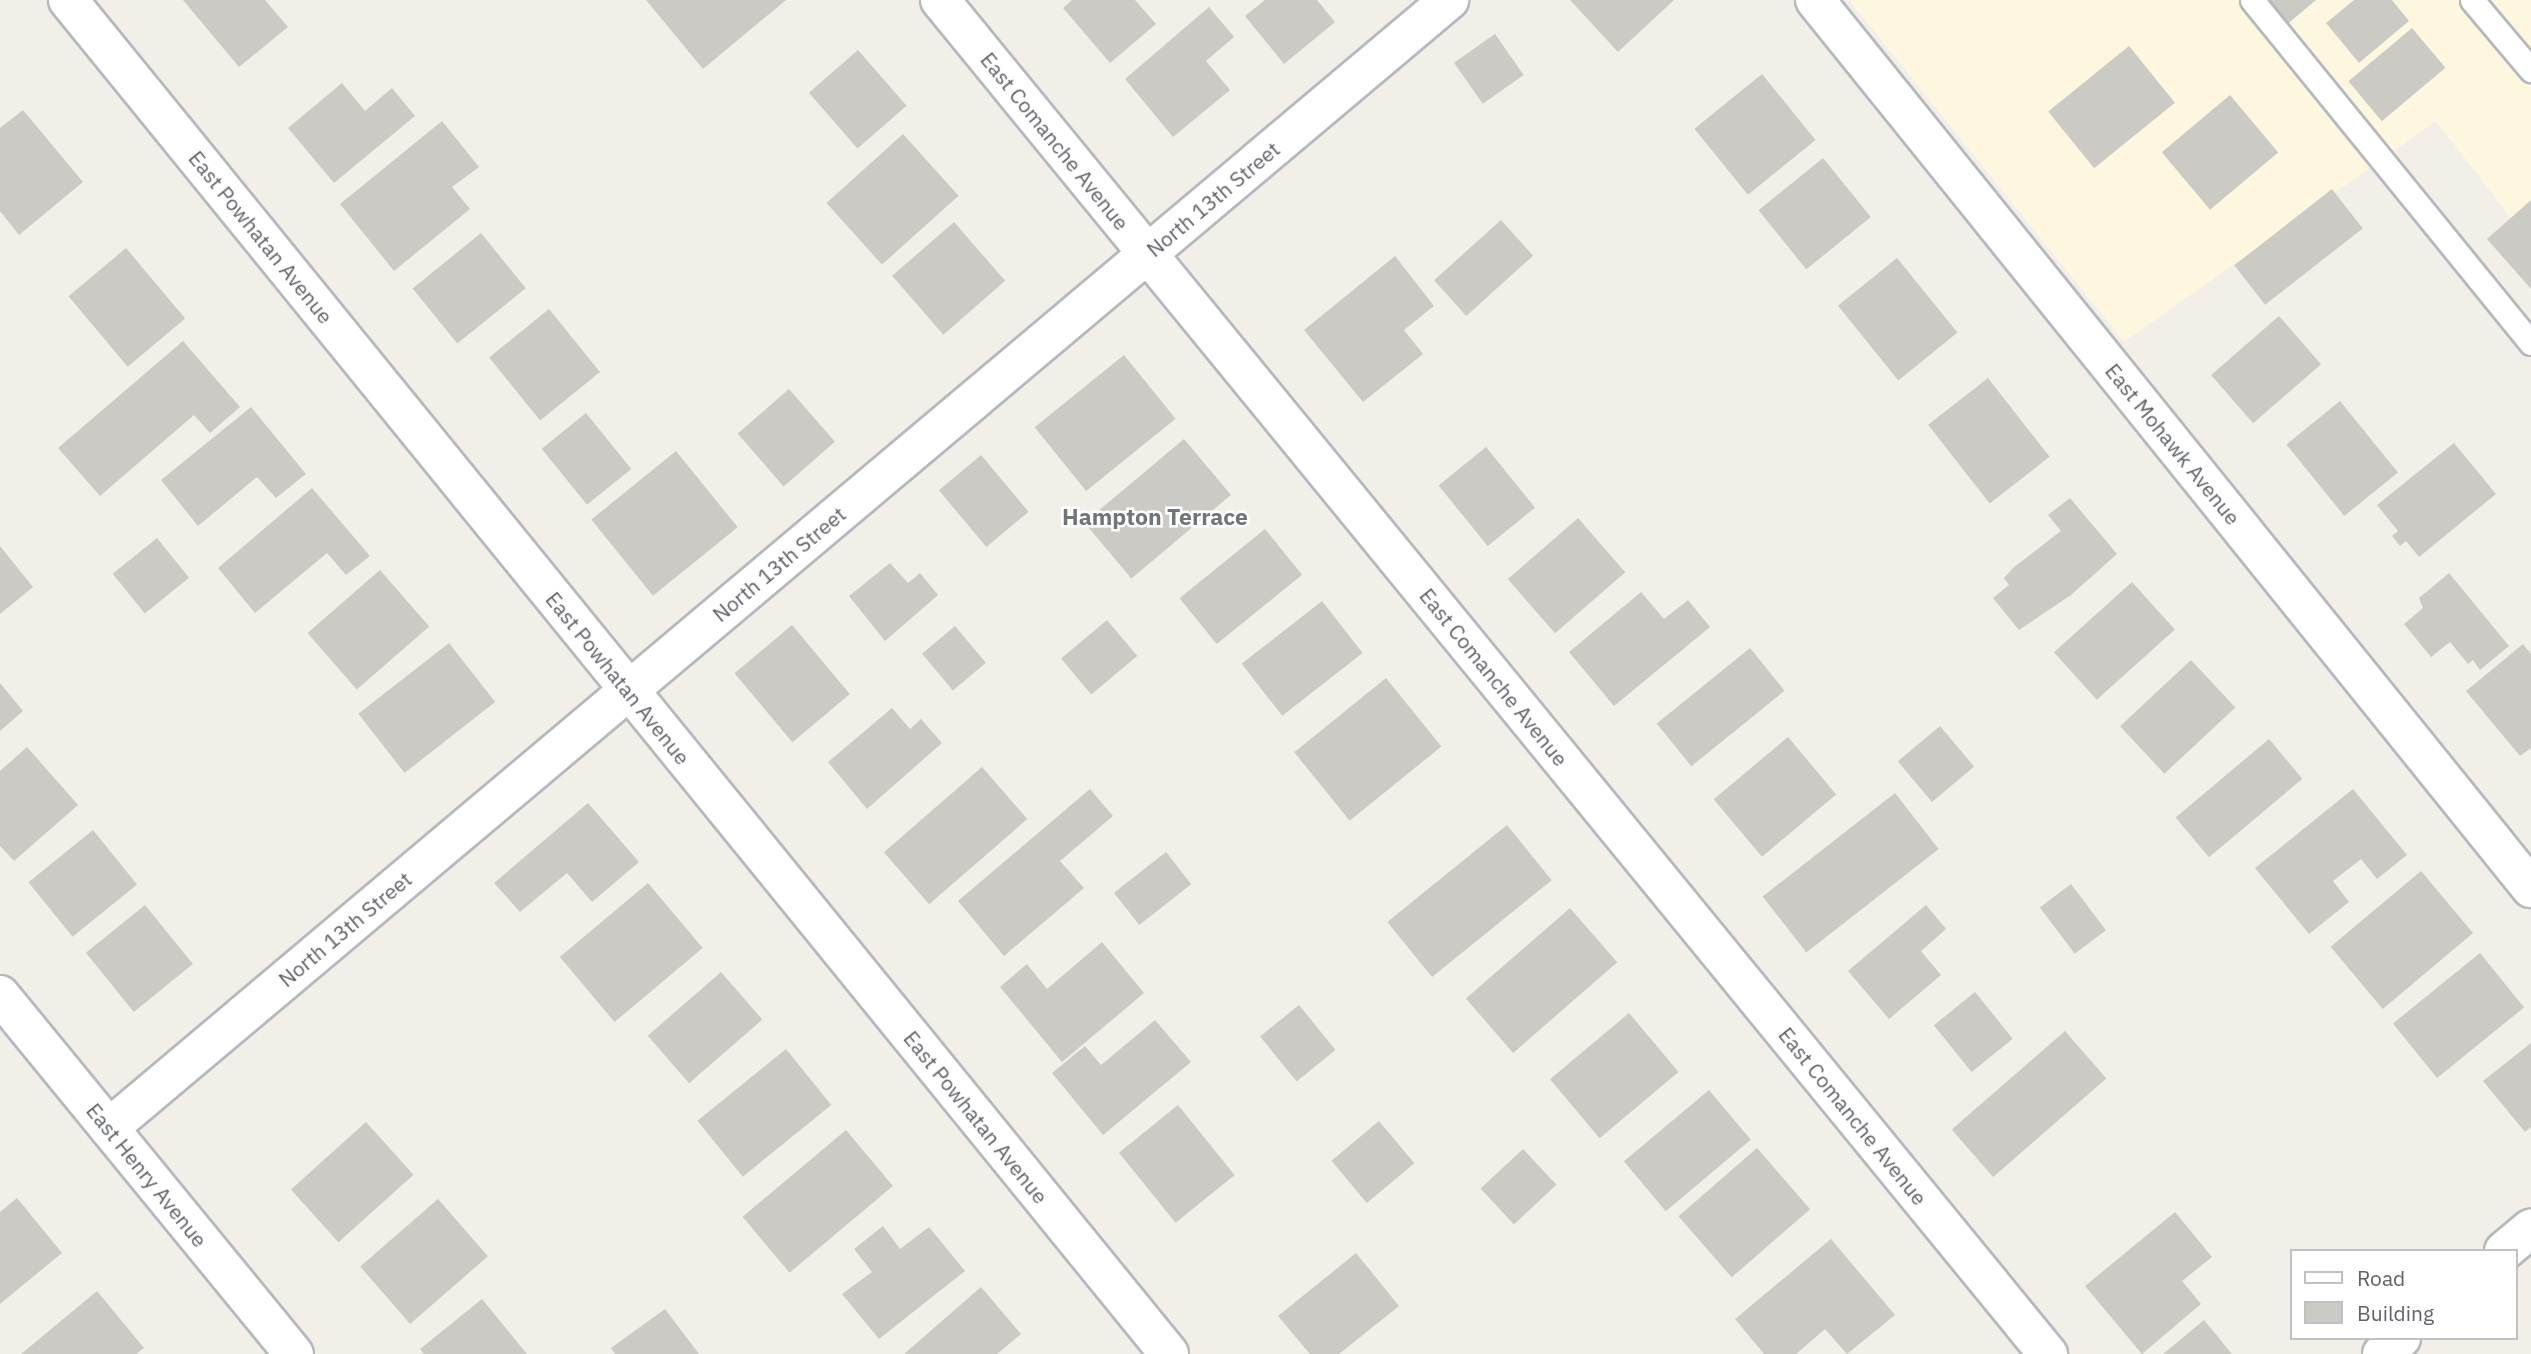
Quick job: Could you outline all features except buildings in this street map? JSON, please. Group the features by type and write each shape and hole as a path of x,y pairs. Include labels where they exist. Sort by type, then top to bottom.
{"street":[{"name":"East Powhatan Avenue","path":"68,0 1169,1354"},
{"name":"East Comanche Avenue","path":"940,0 2048,1354"},
{"name":"North 13th Street","path":"109,1128 1449,0"},
{"name":"East Mohawk Avenue","path":"1815,0 2531,888"},
{"name":"East Henry Avenue","path":"0,995 293,1354"},
{"path":"2506,1249 2531,1228"},
{"path":"2382,1354 2399,1340"}],"lane":[{"path":"2252,0 2531,343"},
{"path":"2472,0 2531,70"}],"shaded area":[{"path":"1849,0 2531,0 2531,244 2436,121 2124,342"}],"district":[{"name":"Hampton Terrace","path":"1155,516"}]}
